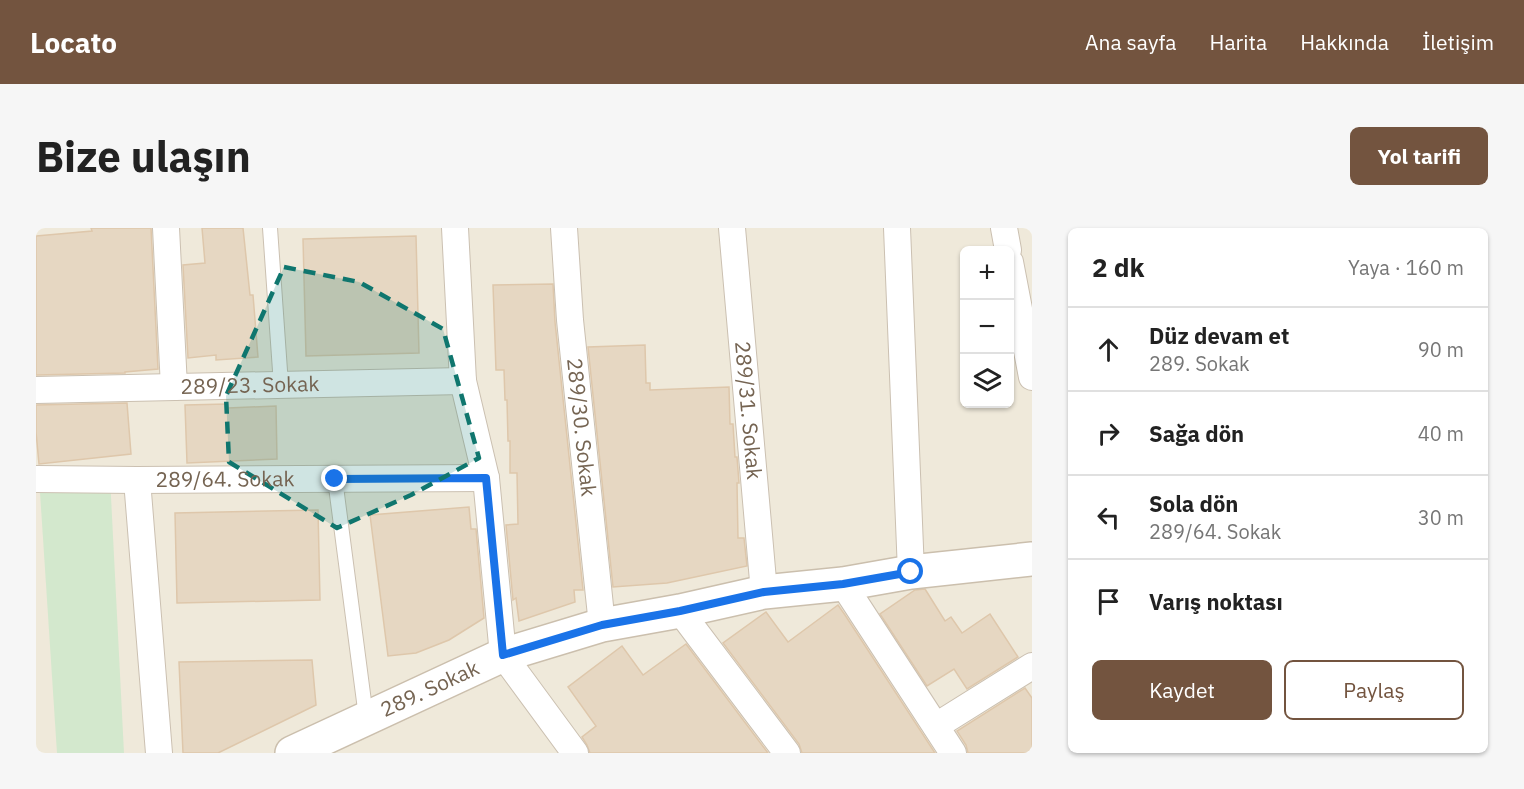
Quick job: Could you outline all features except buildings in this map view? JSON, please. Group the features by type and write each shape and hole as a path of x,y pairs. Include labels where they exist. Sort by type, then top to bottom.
{"street":[{"path":"166,228 174,387"},
{"path":"455,228 464,381 486,478 503,655 576,753"},
{"name":"289/30. Sokak","path":"564,228 570,320 602,625"},
{"name":"289/31. Sokak","path":"732,228 764,592"},
{"path":"897,228 911,572"},
{"path":"1004,228 1007,246"},
{"path":"1018,276 1032,376"},
{"name":"289/23. Sokak","path":"36,390 464,381"},
{"name":"289/64. Sokak","path":"36,479 486,478"},
{"path":"137,480 159,753"},
{"name":"289. Sokak","path":"291,753 503,655 602,625 680,611 764,592 843,584 911,572 1032,559"},
{"path":"843,584 953,753"},
{"path":"680,611 787,753"},
{"path":"936,726 1032,666"}],"lane":[{"path":"270,228 281,385"},
{"path":"335,479 366,718"}],"highlighted area":[{"path":"284,267 359,282 443,329 479,458 411,495 337,528 229,462 226,396"}],"shaded area":[{"path":"36,228 1032,228 1032,753 36,753"}],"green space":[{"path":"39,477 110,477 124,753 57,753"}],"route":[{"path":"335,479 486,478 503,655 602,625 680,611 764,592 843,584 911,572"}]}
